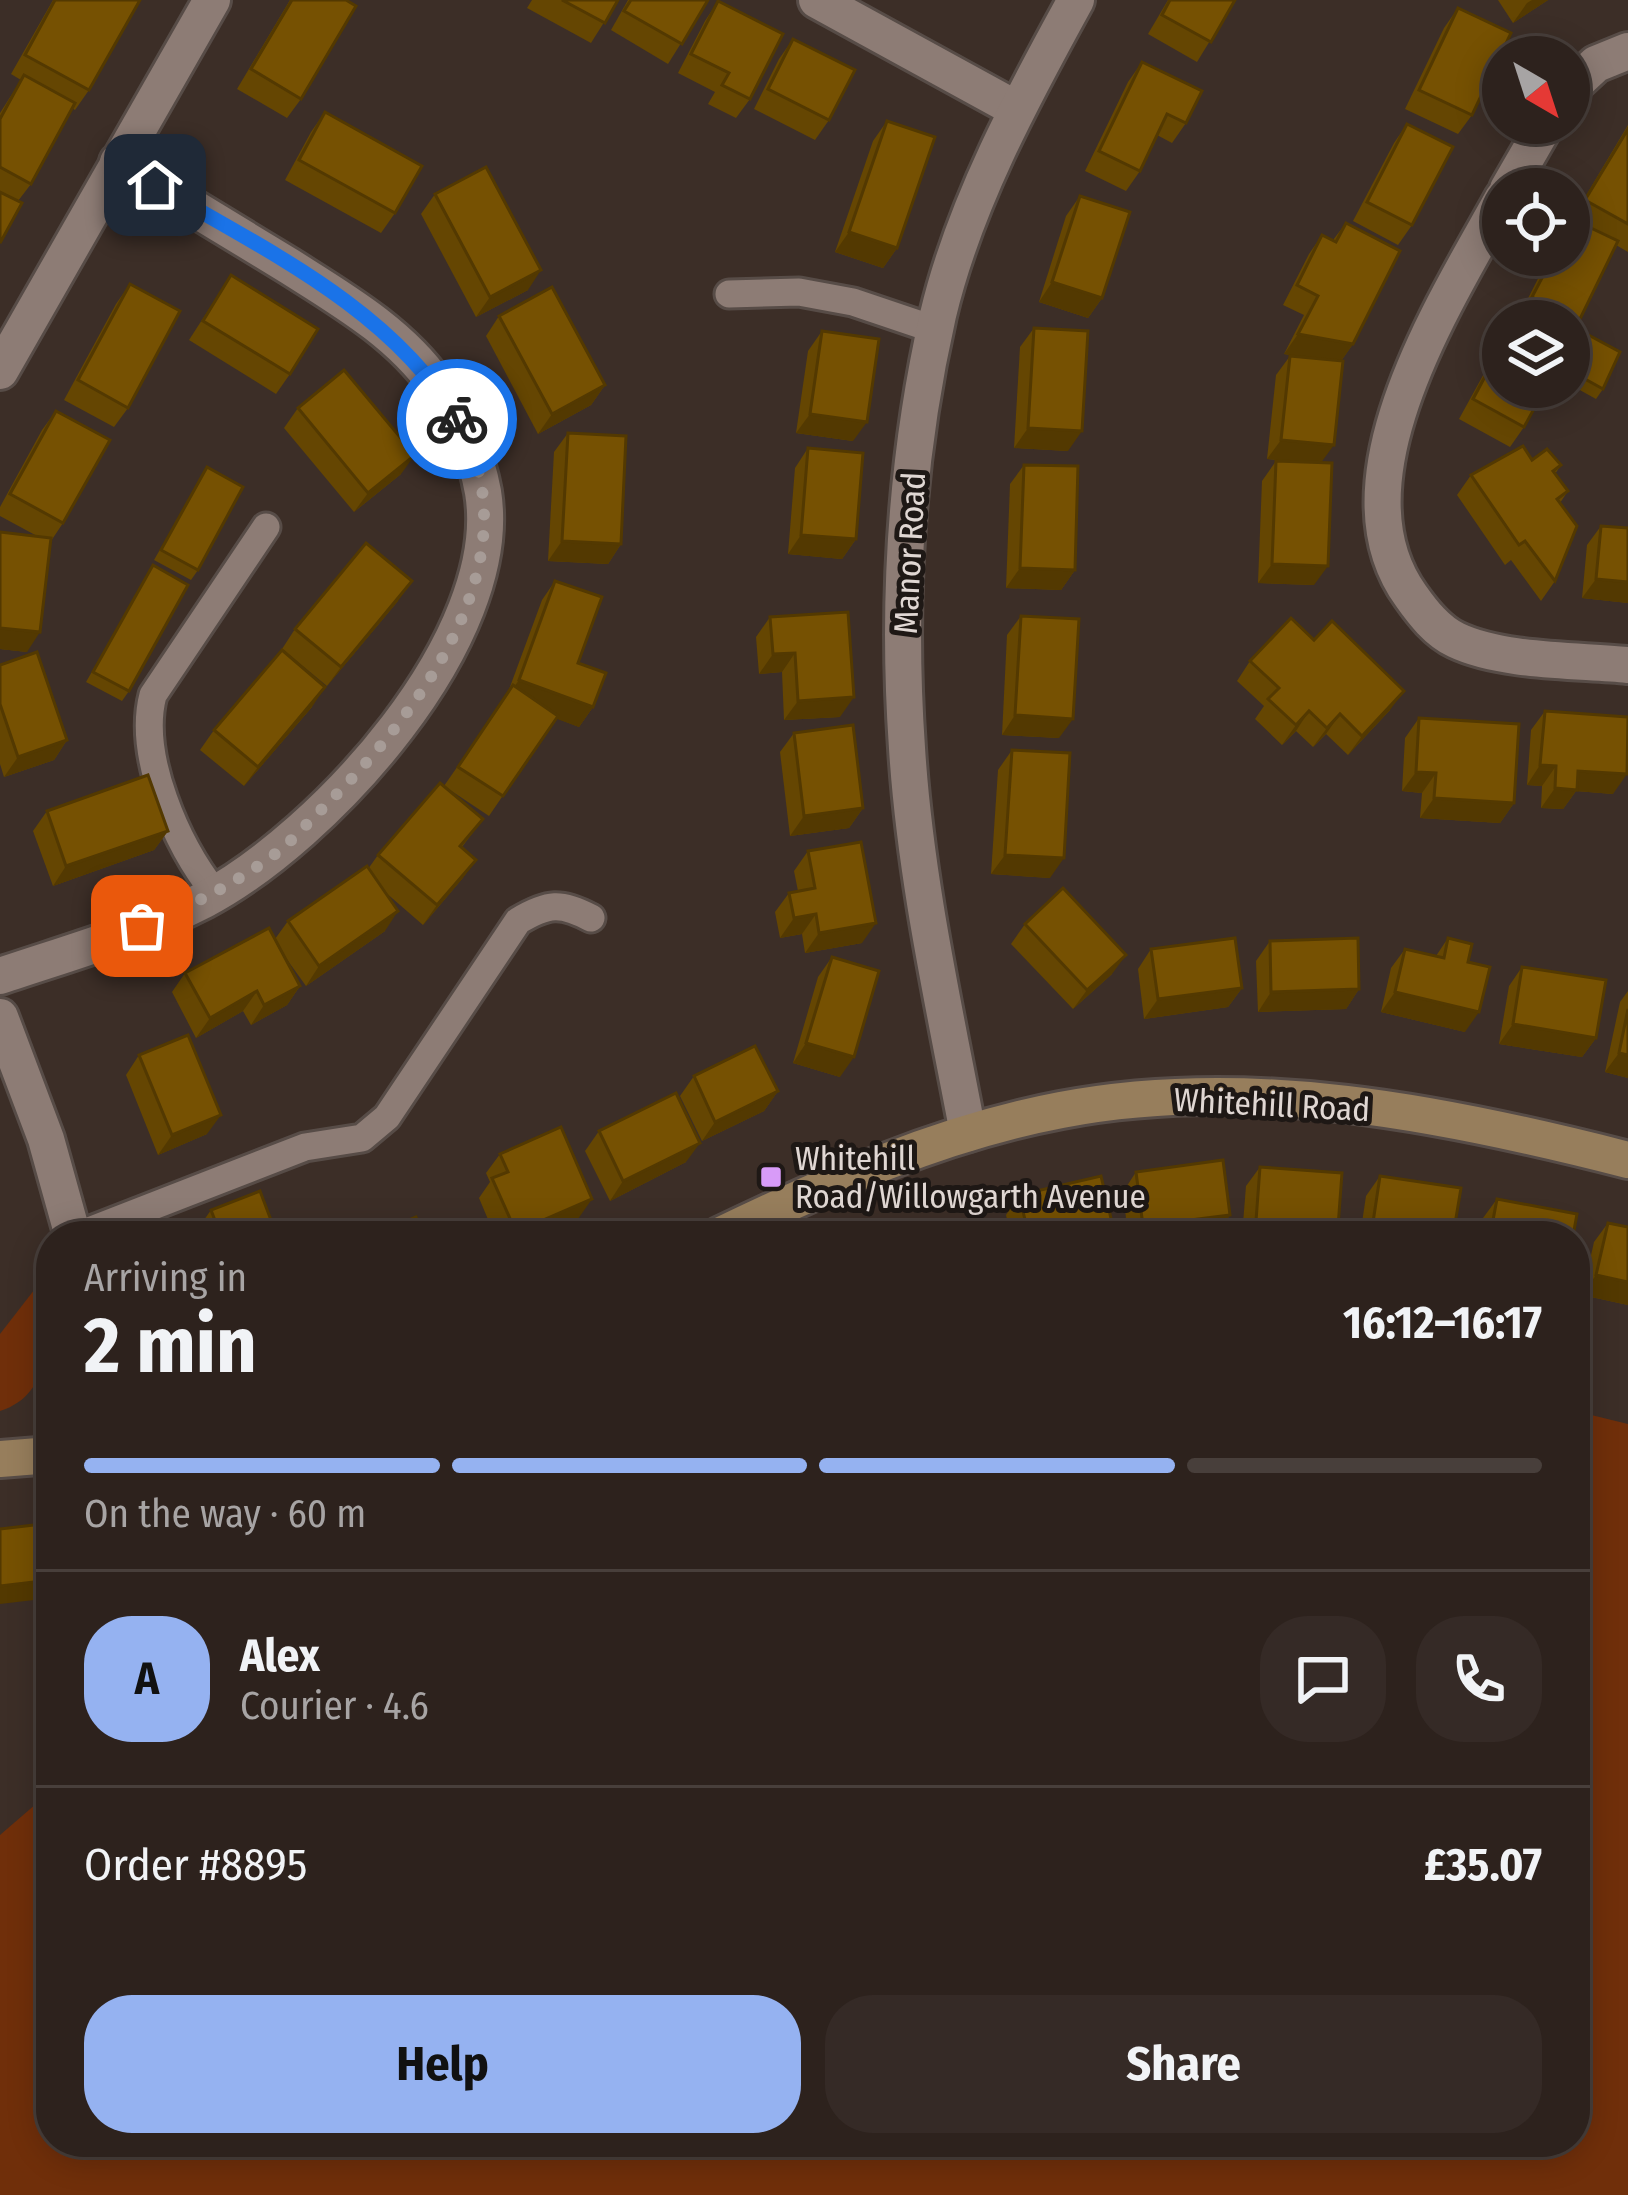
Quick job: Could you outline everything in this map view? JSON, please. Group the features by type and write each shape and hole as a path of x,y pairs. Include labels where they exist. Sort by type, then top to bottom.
{"street":[{"path":"0,370 212,0"},
{"path":"818,0 1016,109"},
{"name":"Manor Road","path":"968,1133 934,955 907,750 904,615 912,472 936,330 974,210 1016,109 1076,0"},
{"path":"1590,69 1628,51"},
{"path":"0,976 142,926 215,893 274,855 391,735 433,678 476,575 483,532 483,495 470,441 435,382 352,306 118,162"},
{"path":"1482,238 1405,385 1384,494 1387,539 1407,591 1429,620 1455,640 1497,652 1628,665"},
{"path":"0,1017 46,1139 71,1221"},
{"name":"Whitehill Road","path":"752,1221 876,1164 968,1133 1061,1110 1150,1098 1234,1095 1320,1101 1417,1114 1628,1160"},
{"path":"0,1459 36,1455"}],"lane":[{"path":"729,294 799,292 853,302 936,330"},
{"path":"215,893 178,834 148,738 147,717 153,695 266,527"},
{"path":"114,1221 305,1147 362,1138 387,1118 518,921 545,904 565,904 591,918"}],"shaded area":[{"path":"36,1288 36,1381 18,1402 0,1411 0,1334"},
{"path":"1590,1415 1628,1424 1628,2195 0,2195 0,1835 36,1804 36,2157 1590,2157"}],"building":[{"path":"55,0 140,0 89,90 25,55"},
{"path":"292,0 346,0 356,6 301,99 251,69"},
{"path":"562,0 618,0 605,23"},
{"path":"631,0 708,0 682,44 624,11"},
{"path":"1170,0 1235,0 1211,42 1162,15"},
{"path":"718,1 783,34 750,99 722,85 729,73 691,54"},
{"path":"1458,8 1511,33 1482,36 1482,94 1472,115 1419,90"},
{"path":"793,39 855,70 829,120 768,89"},
{"path":"1142,62 1202,91 1186,123 1167,114 1140,171 1099,151"},
{"path":"24,75 75,103 31,184 0,167 0,119"},
{"path":"325,112 422,166 395,213 299,160"},
{"path":"887,121 935,137 897,248 849,232"},
{"path":"1407,124 1453,147 1412,225 1367,202"},
{"path":"1628,129 1628,224 1590,203 1590,192"},
{"path":"486,167 541,270 490,297 435,194"},
{"path":"0,192 22,203 0,243"},
{"path":"1080,196 1130,212 1102,298 1052,282"},
{"path":"1346,223 1400,251 1353,344 1298,334 1318,296 1297,285 1322,235 1336,242"},
{"path":"1590,228 1618,241 1589,300 1532,297 1543,276 1590,276"},
{"path":"231,275 318,329 290,374 203,321"},
{"path":"130,284 180,311 128,408 78,380"},
{"path":"552,287 605,385 552,414 499,316"},
{"path":"1034,328 1088,331 1082,431 1028,428"},
{"path":"822,331 879,339 867,422 810,414"},
{"path":"1590,336 1620,352 1603,389 1590,382"},
{"path":"1290,356 1343,361 1334,445 1281,440"},
{"path":"344,370 415,455 368,493 298,408"},
{"path":"1482,382 1482,404 1473,399"},
{"path":"1489,408 1534,408 1524,427"},
{"path":"56,411 110,440 63,523 10,494"},
{"path":"568,433 626,436 621,544 562,541"},
{"path":"1523,446 1532,460 1547,449 1561,465 1553,471 1568,491 1557,499 1577,526 1555,581 1525,541 1519,545 1471,475"},
{"path":"808,448 863,453 856,539 801,535"},
{"path":"1276,461 1332,463 1328,566 1272,564"},
{"path":"1024,465 1078,466 1075,570 1020,568"},
{"path":"207,467 243,487 198,570 161,550"},
{"path":"1601,526 1628,528 1628,582 1596,579"},
{"path":"0,532 51,538 40,632 0,628"},
{"path":"366,543 412,581 341,667 295,629"},
{"path":"153,565 188,585 129,691 93,672"},
{"path":"555,581 602,597 578,663 606,673 593,707 519,680"},
{"path":"848,612 854,697 798,701 795,653 773,654 770,617"},
{"path":"1021,616 1079,619 1073,719 1015,715"},
{"path":"1291,618 1314,640 1332,621 1404,691 1362,736 1340,714 1327,728 1309,711 1296,725 1268,699 1279,688 1250,661"},
{"path":"282,650 325,687 258,767 214,730"},
{"path":"37,652 67,740 18,757 0,704 0,665"},
{"path":"513,685 558,716 503,796 458,767"},
{"path":"1545,711 1628,717 1627,774 1578,771 1577,790 1555,788 1556,766 1540,765"},
{"path":"1419,718 1519,724 1514,803 1434,798 1436,773 1416,772"},
{"path":"853,725 863,808 804,816 794,733"},
{"path":"1012,750 1070,753 1064,858 1005,855"},
{"path":"148,775 168,831 66,866 47,811"},
{"path":"440,783 483,819 460,846 476,860 437,905 378,855"},
{"path":"861,842 876,923 819,933 816,914 794,918 789,893 815,888 808,851"},
{"path":"367,866 398,911 319,966 288,921"},
{"path":"1063,888 1126,955 1087,990 1025,924"},
{"path":"269,928 300,986 264,1005 257,991 210,1018 185,973"},
{"path":"1235,938 1242,988 1158,999 1151,949"},
{"path":"1358,938 1359,989 1271,992 1270,941"},
{"path":"1448,938 1472,944 1468,962 1490,967 1479,1012 1395,992 1405,949 1444,958"},
{"path":"832,957 879,971 854,1057 806,1043"},
{"path":"1522,967 1606,980 1596,1038 1513,1024"},
{"path":"1628,1009 1628,1055 1619,1053"},
{"path":"188,1035 221,1115 172,1135 139,1055"},
{"path":"755,1046 778,1091 715,1122 694,1076"},
{"path":"676,1093 700,1143 623,1181 599,1131"},
{"path":"561,1127 592,1199 541,1221 511,1221 492,1178 508,1172 500,1154"},
{"path":"1223,1160 1230,1215 1142,1221 1136,1172"},
{"path":"1260,1167 1342,1173 1338,1221 1256,1221"},
{"path":"1101,1176 1112,1221 1025,1221 1019,1195"},
{"path":"1380,1176 1461,1188 1456,1221 1373,1221"},
{"path":"260,1191 271,1221 215,1221 211,1210"},
{"path":"1497,1199 1577,1214 1576,1221 1493,1221"},
{"path":"1608,1223 1628,1227 1628,1282 1596,1275"},
{"path":"36,1525 36,1582 0,1586 0,1529"}],"way so far":[{"path":"142,926 202,901 274,855 391,735 433,678 476,575 483,532 483,495 470,441 457,419"}],"place":[{"name":"Whitehill Road/Willowgarth Avenue","path":"771,1177"}],"route":[{"path":"155,185 352,306 435,382 457,419"}]}
